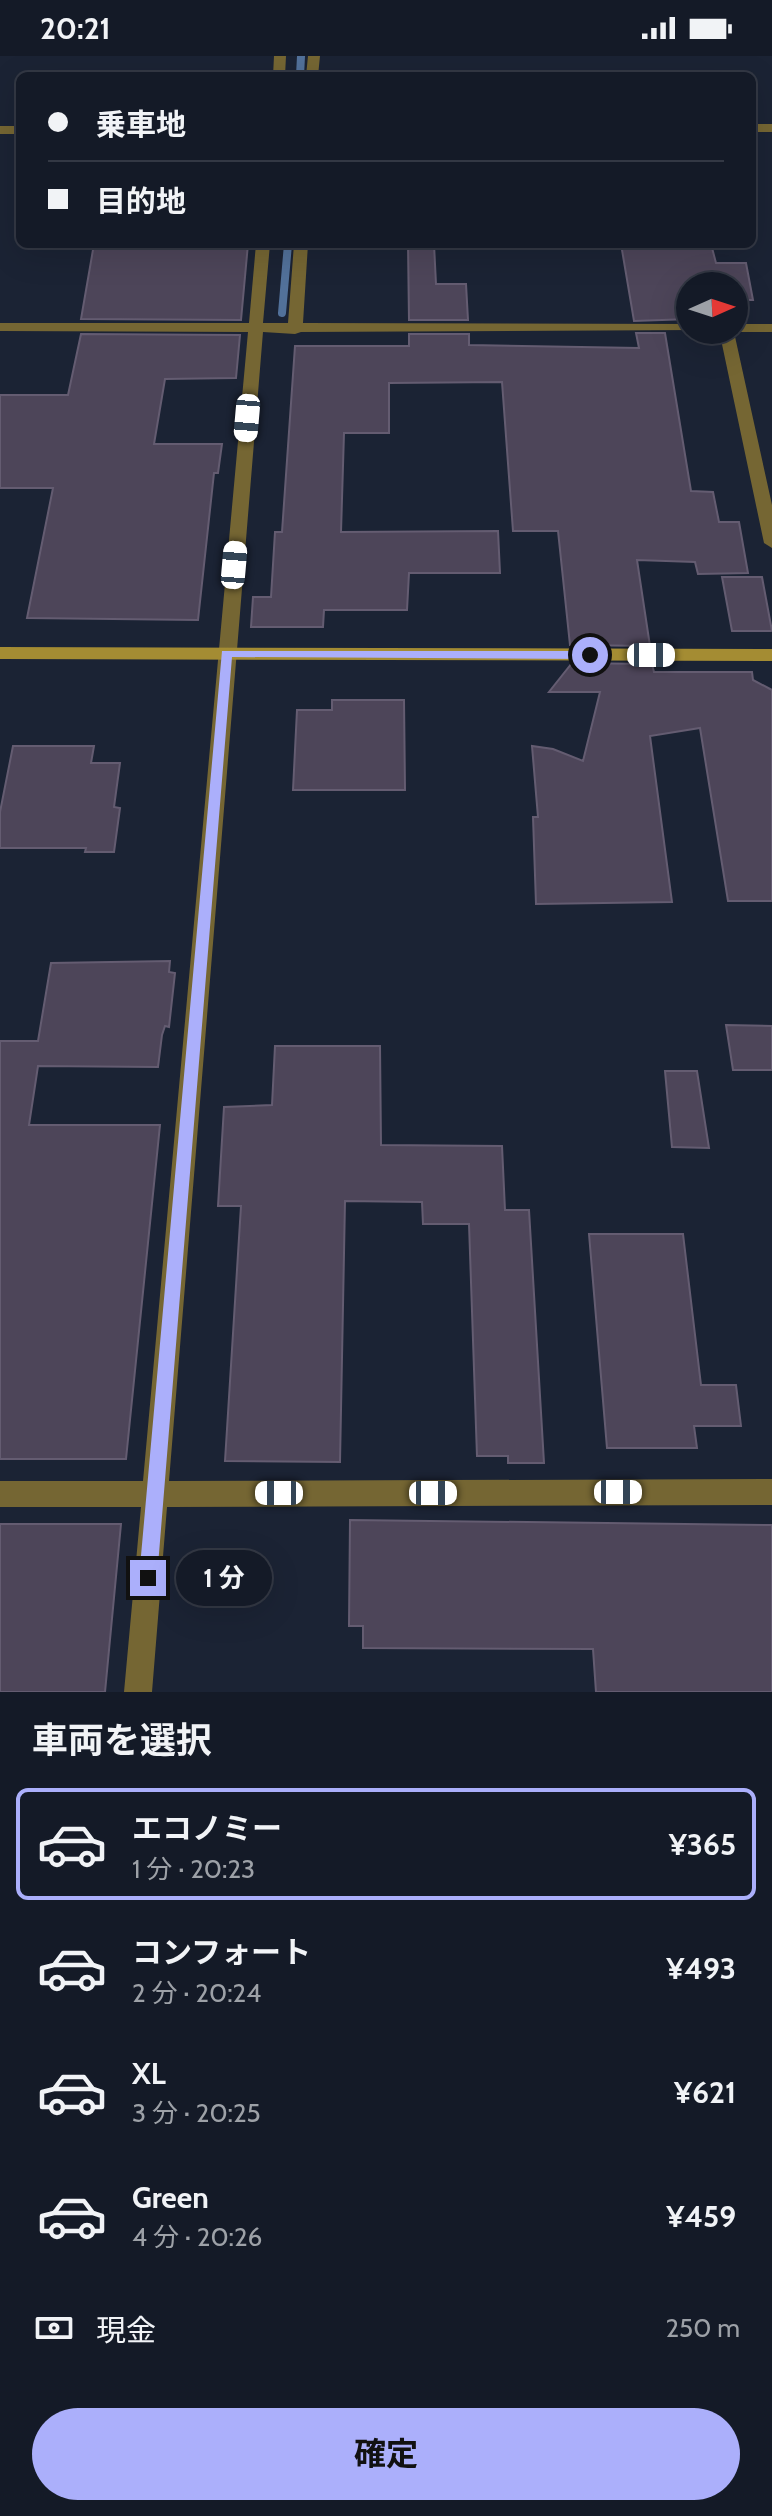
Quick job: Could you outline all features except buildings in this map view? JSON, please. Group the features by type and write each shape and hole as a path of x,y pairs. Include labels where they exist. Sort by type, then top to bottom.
{"street":[{"path":"138,1692 263,248"},
{"path":"295,330 301,248"},
{"path":"0,327 255,330 676,328"},
{"path":"748,328 772,328"},
{"path":"729,344 772,543"},
{"path":"0,653 772,655"},
{"path":"0,1494 772,1492"}],"waterway":[{"path":"300,72 301,56"},
{"path":"282,313 288,248"}],"route":[{"path":"148,1578 226,653 590,655"}]}
